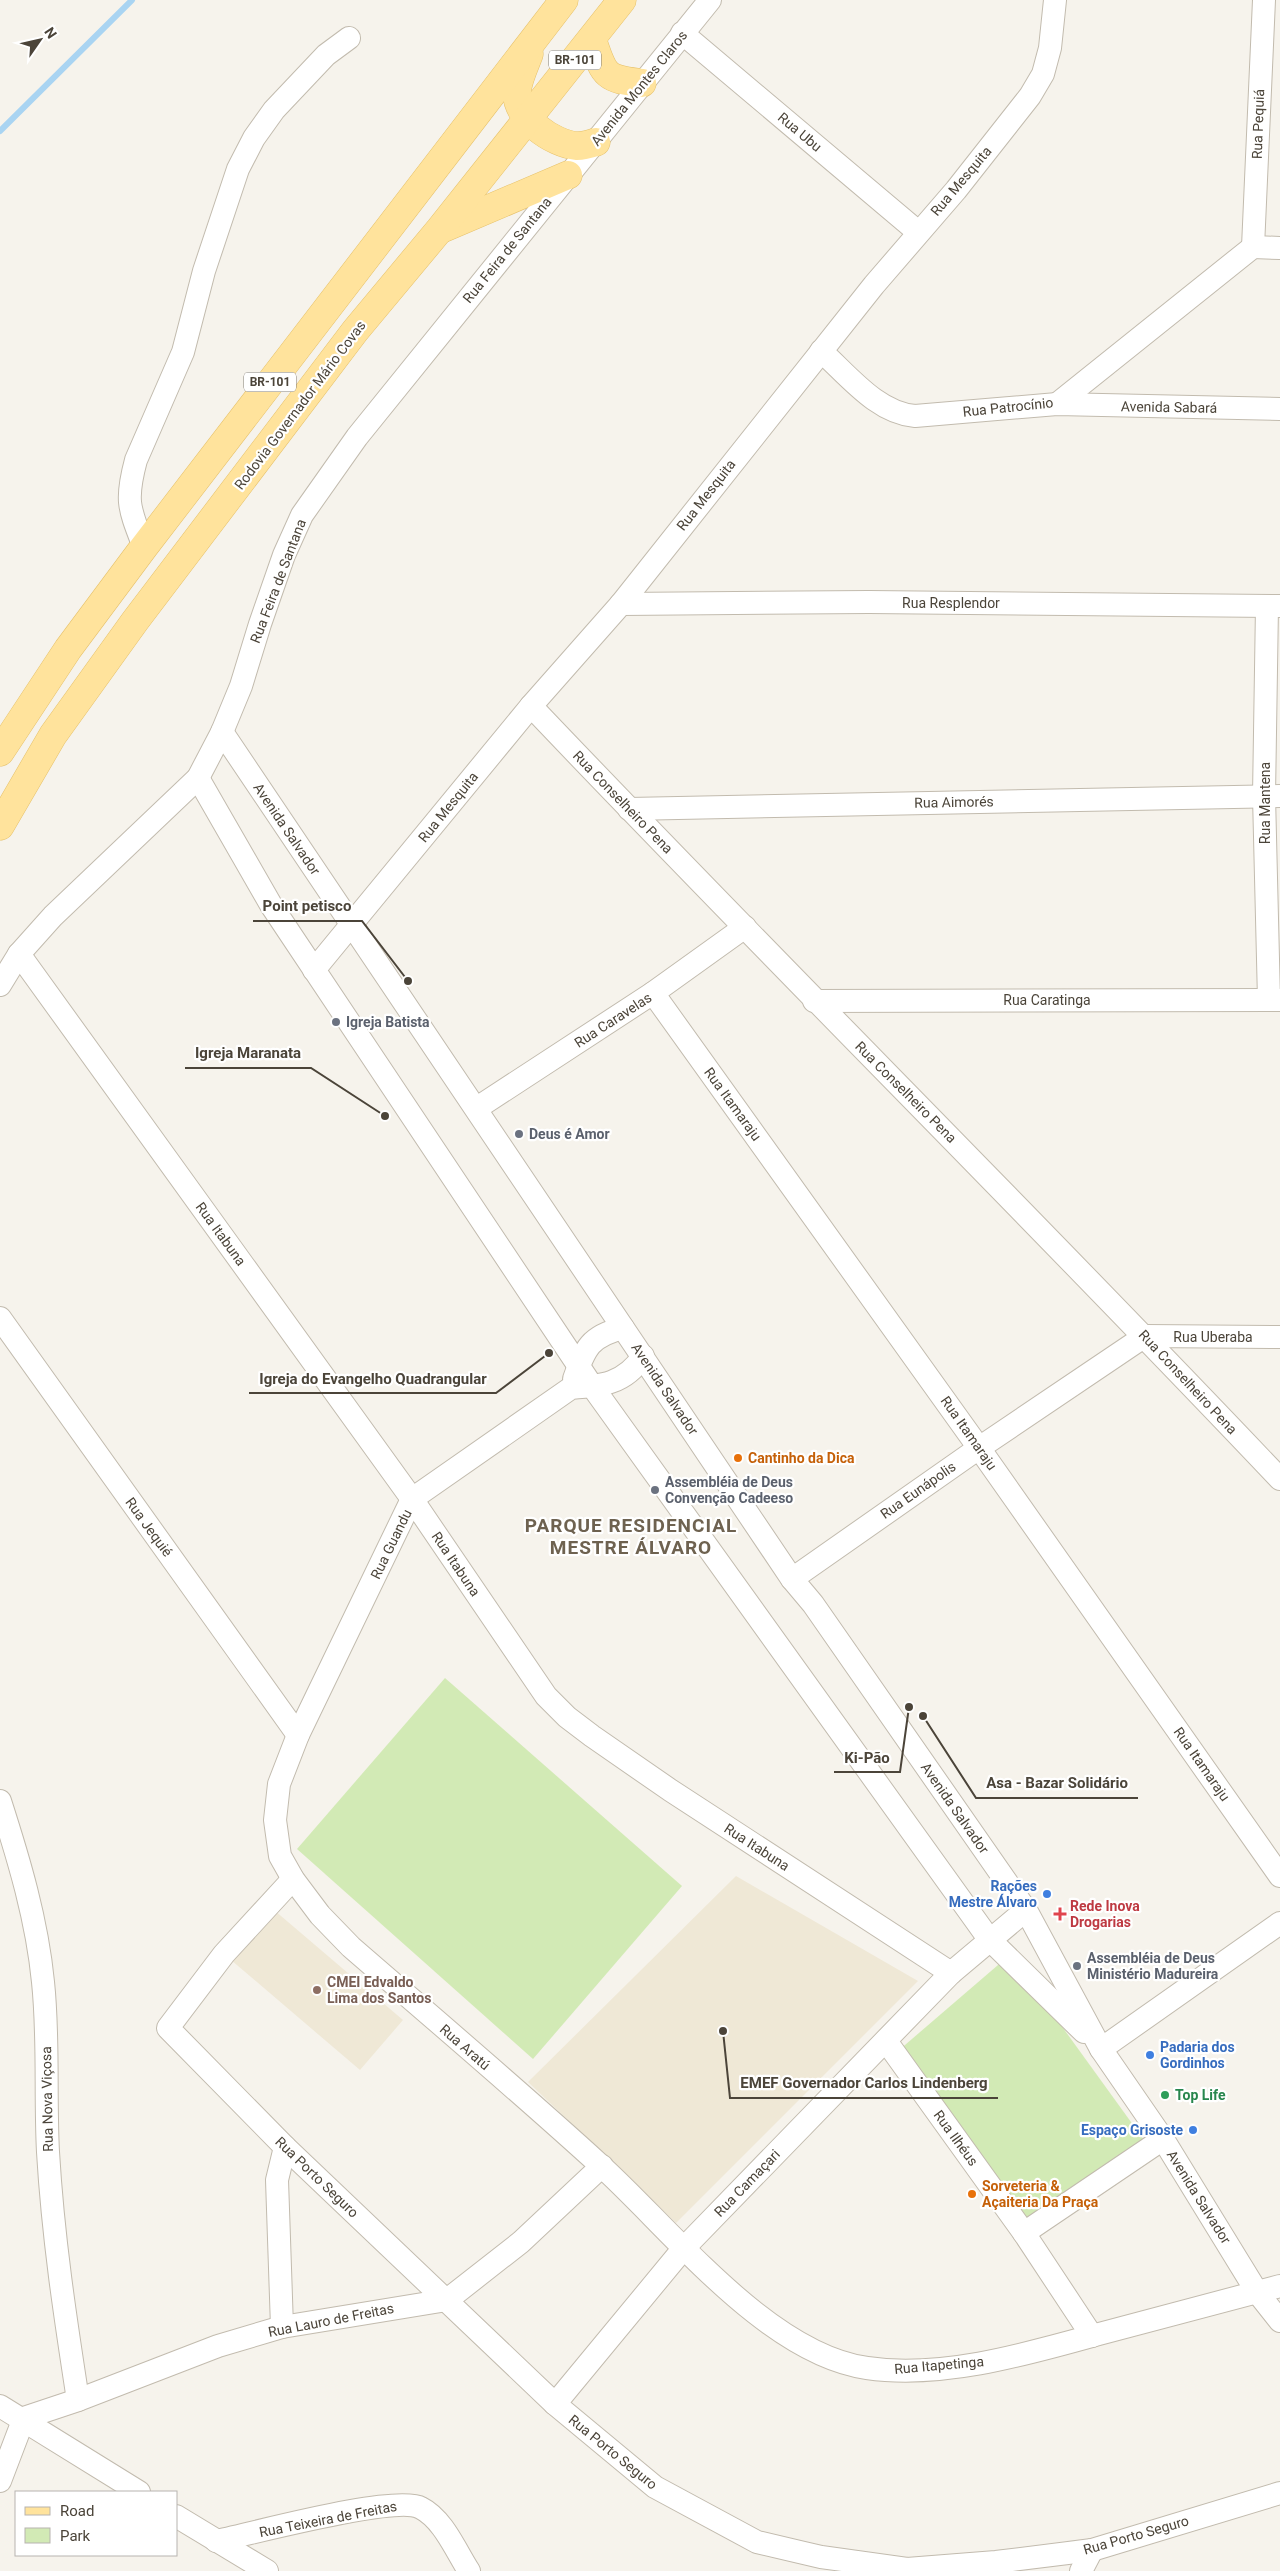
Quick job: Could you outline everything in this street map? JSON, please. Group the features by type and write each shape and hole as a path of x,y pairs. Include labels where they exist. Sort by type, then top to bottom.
{"main road":[{"name":"BR-101","path":"0,752 68,649 144,547 536,33 564,0"},
{"name":"Rodovia Governador Mário Covas","path":"0,826 53,735 134,621 355,331 440,229 622,0"},
{"path":"536,33 517,92 519,103 528,119 546,133 577,146 596,142"},
{"path":"592,39 602,68 616,80 642,83"},
{"path":"440,229 568,175"}],"street":[{"name":"Avenida Montes Claros","path":"568,175 710,0"},
{"name":"Rua Mesquita","path":"314,970 531,706 621,604 821,351 918,232 956,190 1030,96 1043,74 1050,48 1055,0"},
{"name":"Rua Pequiá","path":"1253,247 1264,0"},
{"name":"Rua Ubu","path":"682,33 918,232"},
{"path":"144,547 131,513 128,496 131,479 136,460 183,352 204,271 238,169 254,138 274,110 326,55 349,38"},
{"name":"Rua Feira de Santana","path":"0,985 19,954 78,890 198,778 222,732 241,686 284,555 302,515 356,437 568,175"},
{"path":"1253,247 1280,248"},
{"name":"Rua Patrocínio","path":"821,351 877,401 903,415 914,416 1058,404 1253,247"},
{"name":"Avenida Sabará","path":"1058,404 1280,410"},
{"name":"Rua Resplendor","path":"621,604 879,602 1274,606"},
{"name":"Rua Mantena","path":"1274,606 1272,796 1274,1000"},
{"name":"Rua Conselheiro Pena","path":"531,706 629,809 746,927 814,1000 1145,1336 1280,1479"},
{"name":"Avenida Salvador","path":"222,732 477,1108 792,1579 813,1604 1026,1910 1101,2048 1163,2139 1257,2292 1280,2321"},
{"name":"Avenida Salvador","path":"198,778 271,905 580,1380 989,1939 1101,2048"},
{"name":"Rua Aimorés","path":"629,809 1272,796"},
{"name":"Rua Caravelas","path":"477,1108 653,993 746,927"},
{"name":"Rua Itabuna","path":"19,954 412,1499 546,1696 567,1717 670,1790 951,1974"},
{"name":"Rua Itamaraju","path":"653,993 979,1448 1280,1876"},
{"name":"Rua Caratinga","path":"814,1000 1274,1000"},
{"name":"Rua Jequié","path":"0,1318 298,1735"},
{"name":"Rua Guandu","path":"298,1735 412,1499 580,1380 590,1343 609,1331 623,1328"},
{"name":"Rua Eunápolis","path":"792,1579 979,1448 1145,1336"},
{"name":"Rua Uberaba","path":"1145,1336 1280,1337"},
{"name":"Rua Guandu","path":"580,1380 610,1384 630,1374 643,1356"},
{"name":"Rua Aratú","path":"298,1735 279,1784 274,1820 280,1856 293,1879 320,1914 351,1947 602,2166"},
{"name":"Rua Nova Viçosa","path":"0,1801 22,1870 36,1932 43,1982 48,2069 48,2151 58,2275 78,2400"},
{"name":"Rua Porto Seguro","path":"293,1879 224,1954 168,2028 285,2147 448,2300 555,2404 654,2487 757,2542 821,2557 907,2569 996,2562 1092,2550 1280,2493"},
{"path":"951,1974 989,1939 1026,1910"},
{"path":"1101,2048 1280,1923"},
{"name":"Rua Camaçari","path":"555,2404 683,2249 951,1974"},
{"name":"Rua Ilhéus","path":"886,2041 1024,2233 1092,2336"},
{"path":"1024,2233 1163,2139"},
{"path":"282,2327 277,2180 285,2147"},
{"name":"Rua Lauro de Freitas","path":"24,2418 78,2400 218,2346 282,2327 448,2300 521,2242 602,2166"},
{"name":"Rua Itapetinga","path":"602,2166 683,2249 778,2329 810,2350 840,2362 866,2368 903,2371 968,2365 1028,2353 1280,2286"},
{"path":"0,2406 24,2418 137,2491"},
{"path":"0,2481 24,2418"},
{"name":"Rua Teixeira de Freitas","path":"216,2541 357,2511 409,2504 421,2507 433,2516 469,2571"},
{"path":"178,2517 267,2571"},
{"path":"1082,2571 1092,2550"}],"shaded area":[{"path":"736,1876 918,1981 676,2223 528,2082"},
{"name":"CMEI Edvaldo Lima dos Santos","path":"274,1910 403,2020 360,2070 231,1960"}],"green space":[{"path":"445,1678 682,1886 533,2059 297,1849"},
{"path":"1005,1959 1024,1974 1144,2140 1023,2224 898,2051"}],"waterway":[{"path":"0,131 132,0"}],"place":[{"name":"Point petisco","path":"408,981"},
{"name":"Igreja Batista","path":"336,1022"},
{"name":"Igreja Maranata","path":"385,1116"},
{"name":"Deus é Amor","path":"519,1134"},
{"name":"Igreja do Evangelho Quadrangular","path":"549,1353"},
{"name":"Cantinho da Dica","path":"738,1458"},
{"name":"Assembléia de Deus Convenção Cadeeso","path":"655,1490"},
{"name":"Ki-Pão","path":"909,1707"},
{"name":"Asa - Bazar Solidário","path":"923,1716"},
{"name":"Rações Mestre Álvaro","path":"1047,1894"},
{"name":"Rede Inova Drogarias","path":"1060,1914"},
{"name":"Assembléia de Deus Ministério Madureira","path":"1077,1966"},
{"name":"CMEI Edvaldo Lima dos Santos","path":"317,1990"},
{"name":"EMEF Governador Carlos Lindenberg","path":"723,2031"},
{"name":"Padaria dos Gordinhos","path":"1150,2055"},
{"name":"Top Life","path":"1165,2095"},
{"name":"Espaço Grisoste","path":"1193,2130"},
{"name":"Sorveteria & Açaiteria Da Praça","path":"972,2194"}],"district":[{"name":"PARQUE RESIDENCIAL MESTRE ÁLVARO","path":"631,1536"}]}
